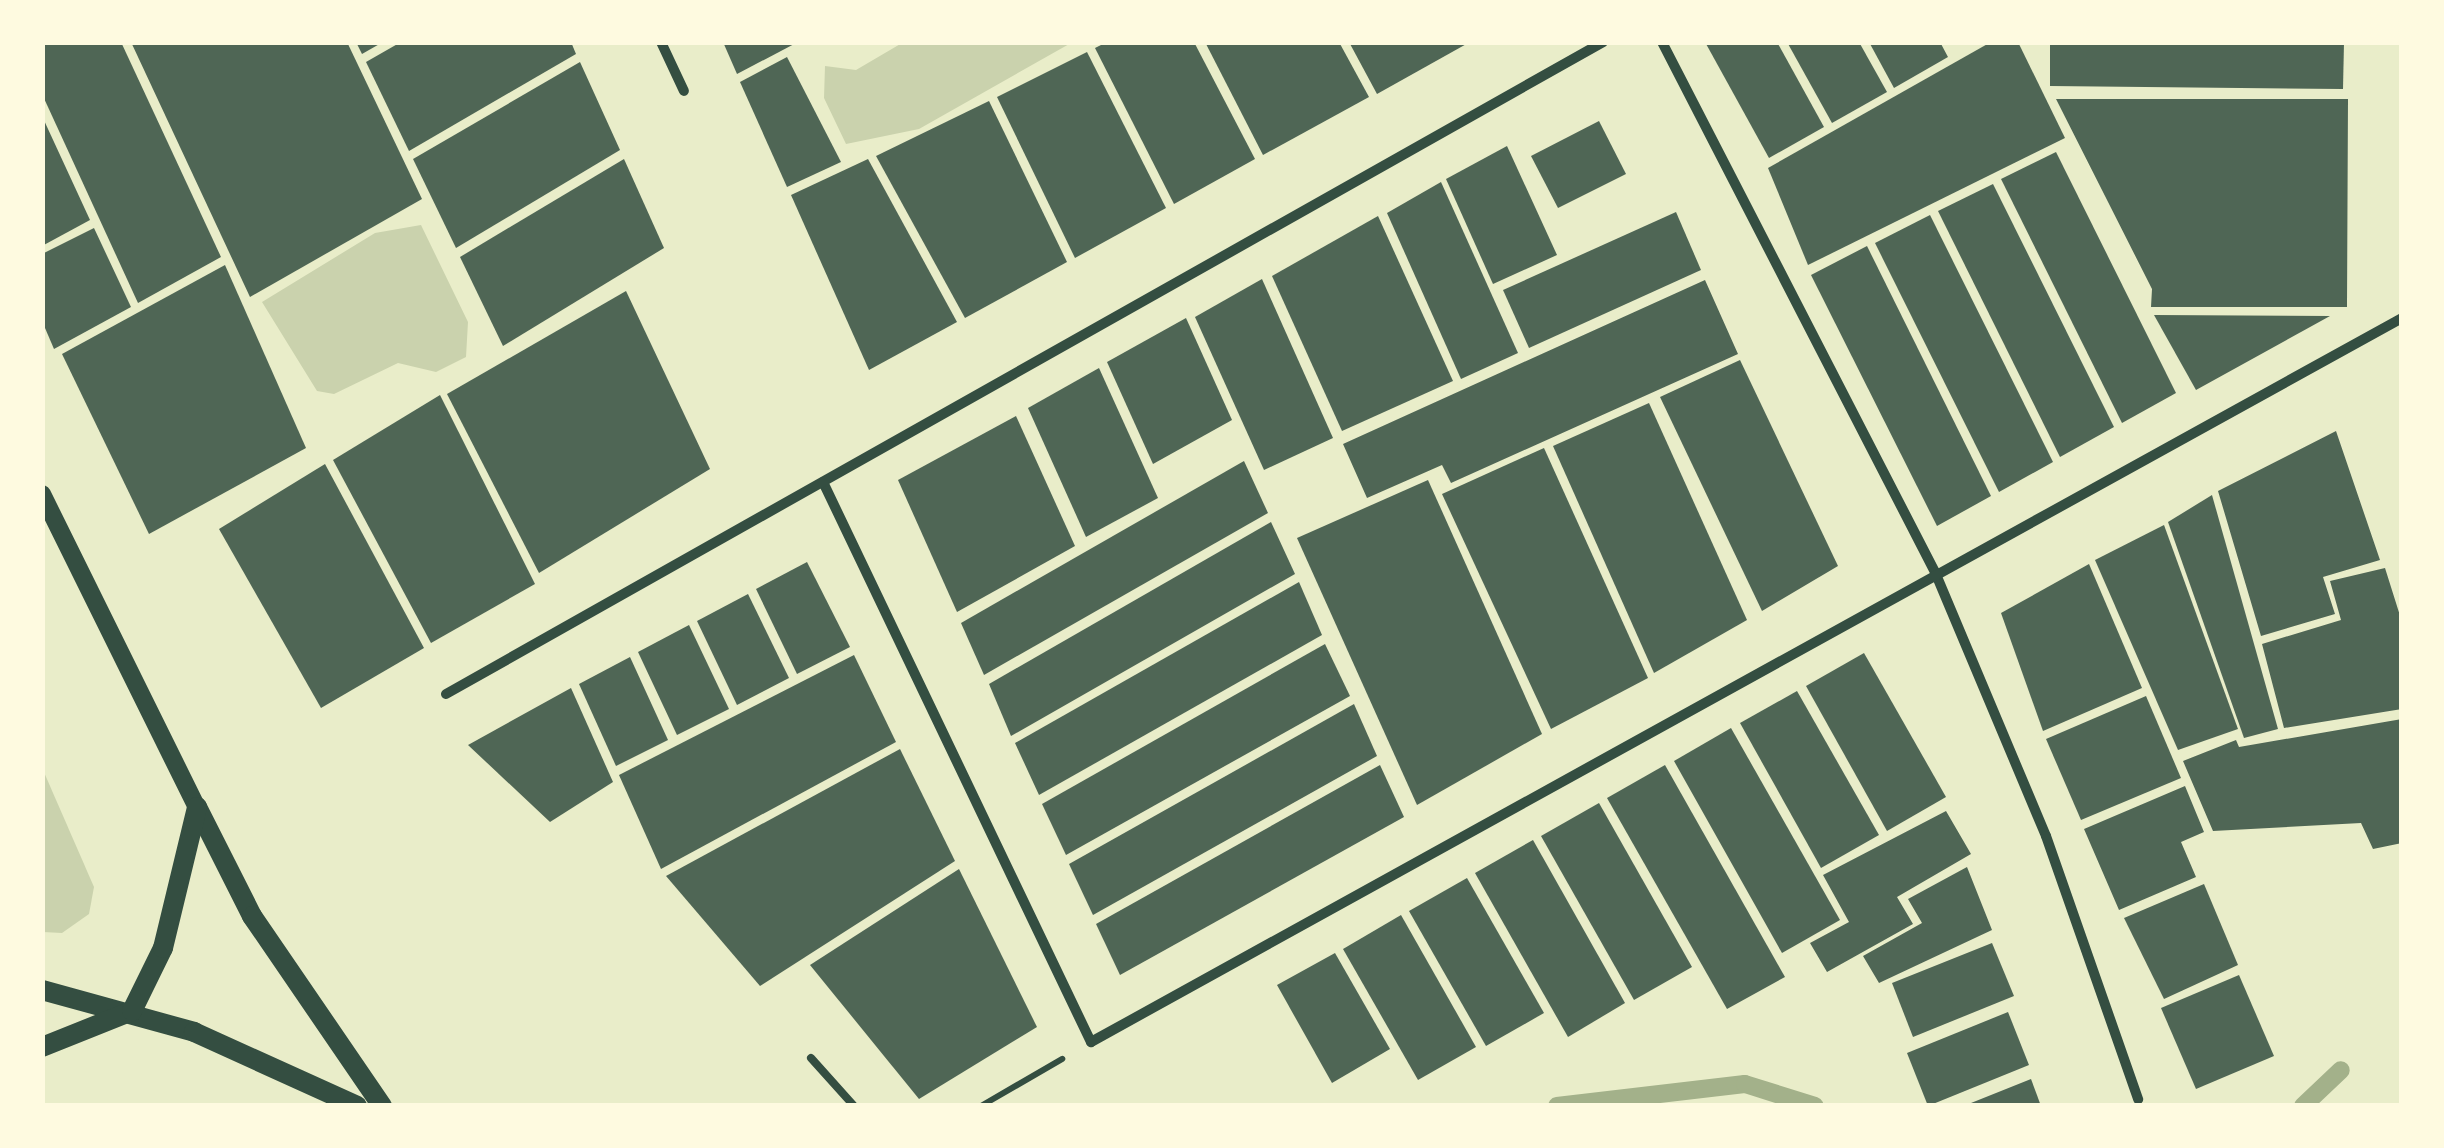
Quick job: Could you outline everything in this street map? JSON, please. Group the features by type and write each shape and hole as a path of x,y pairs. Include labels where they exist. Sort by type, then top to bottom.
{"main road":[{"path":"42,1047 132,1011 163,948 197,807"},
{"path":"197,807 252,916 382,1106"},
{"path":"42,990 132,1011 357,1106"}],"street":[{"path":"661,42 684,92"},
{"path":"446,694 1603,42"},
{"path":"1662,42 1935,572 2046,836 2138,1099"},
{"path":"823,482 1091,1042 1935,572 2402,318"},
{"path":"42,494 197,807"}],"lane":[{"path":"810,1058 854,1106"}],"path":[{"path":"980,1106 1091,1042"}],"green space":[{"path":"902,43 1071,43 919,129 846,144 824,98 825,66 856,70"},
{"path":"421,225 468,322 466,357 436,372 398,363 334,394 317,391 262,302 375,233"},
{"path":"43,770 94,887 89,914 62,933 43,932"}],"building":[{"path":"42,42 121,42 221,257 138,303 42,94"},
{"path":"131,42 347,42 422,199 250,297"},
{"path":"356,42 383,42 362,54"},
{"path":"401,42 571,42 576,54 409,151 366,62"},
{"path":"723,42 798,42 737,74"},
{"path":"1107,42 1194,42 1255,159 1174,204 1095,48"},
{"path":"1205,42 1339,42 1369,97 1263,155"},
{"path":"1349,42 1470,42 1377,94"},
{"path":"1705,42 1777,42 1824,127 1769,158"},
{"path":"1787,42 1859,42 1887,92 1832,123"},
{"path":"1869,42 1940,42 1948,57 1894,88"},
{"path":"1991,42 2018,42 2065,138 1808,265 1768,168"},
{"path":"2050,42 2344,42 2343,89 2050,86"},
{"path":"1087,52 1166,208 1075,258 997,97"},
{"path":"787,57 841,162 787,187 740,82"},
{"path":"580,62 620,150 456,248 413,159"},
{"path":"2056,99 2348,99 2347,307 2151,307 2152,289"},
{"path":"989,101 1067,262 965,318 876,156"},
{"path":"42,116 90,220 42,246"},
{"path":"1599,121 1626,174 1558,208 1531,156"},
{"path":"1507,146 1557,255 1493,284 1446,179"},
{"path":"2056,152 2176,393 2122,423 2001,179"},
{"path":"624,159 664,248 503,346 460,257"},
{"path":"868,159 957,322 869,370 791,195"},
{"path":"1441,182 1518,353 1461,379 1387,213"},
{"path":"1993,184 2114,427 2060,457 1938,211"},
{"path":"1676,212 1701,270 1529,348 1503,290"},
{"path":"1930,215 2053,462 1999,492 1875,243"},
{"path":"1378,216 1453,381 1342,431 1272,276"},
{"path":"94,228 131,307 54,349 42,321 42,254"},
{"path":"1867,246 1991,496 1937,526 1811,275"},
{"path":"225,265 306,448 149,534 62,354"},
{"path":"1262,279 1333,438 1264,470 1195,317"},
{"path":"1705,280 1738,354 1451,483 1442,465 1367,498 1343,444"},
{"path":"626,291 710,469 539,573 447,394"},
{"path":"2154,315 2330,316 2196,390"},
{"path":"1186,318 1232,420 1153,464 1107,362"},
{"path":"1740,360 1838,566 1762,611 1660,397"},
{"path":"1099,368 1158,498 1086,537 1028,408"},
{"path":"440,395 535,584 431,643 333,460"},
{"path":"1649,403 1747,620 1654,673 1553,446"},
{"path":"1016,416 1075,546 957,612 898,480"},
{"path":"2336,431 2380,560 2323,577 2335,614 2261,636 2218,491"},
{"path":"1544,448 1648,678 1551,729 1442,494"},
{"path":"1244,461 1268,513 984,675 961,623"},
{"path":"325,464 424,648 321,708 219,529"},
{"path":"1428,480 1542,734 1417,805 1297,538"},
{"path":"2212,495 2278,729 2244,738 2168,522"},
{"path":"1271,522 1295,574 1011,736 989,684"},
{"path":"2164,525 2238,729 2178,750 2095,560"},
{"path":"807,562 850,647 797,674 756,589"},
{"path":"2089,564 2142,688 2043,731 2001,613"},
{"path":"2385,568 2402,622 2402,709 2284,728 2262,644 2341,620 2330,581"},
{"path":"1299,582 1322,635 1039,795 1015,743"},
{"path":"748,594 789,678 737,705 697,621"},
{"path":"689,625 729,709 677,735 638,652"},
{"path":"1325,644 1350,696 1066,855 1042,804"},
{"path":"1864,653 1946,797 1887,831 1806,686"},
{"path":"854,655 896,742 661,869 619,775"},
{"path":"630,657 668,740 616,766 579,684"},
{"path":"571,688 613,782 550,822 468,745"},
{"path":"1797,691 1879,835 1821,868 1740,723"},
{"path":"2146,696 2181,778 2081,820 2046,739"},
{"path":"1354,704 1377,756 1093,915 1069,864"},
{"path":"2402,719 2402,843 2373,849 2361,823 2213,831 2183,761 2236,740 2239,747"},
{"path":"1731,728 1840,920 1782,953 1674,761"},
{"path":"900,749 955,861 760,986 666,876"},
{"path":"1380,765 1404,817 1120,975 1096,924"},
{"path":"1665,765 1785,977 1727,1009 1607,798"},
{"path":"2185,786 2204,832 2181,842 2196,877 2119,910 2084,829"},
{"path":"1599,803 1692,967 1634,1000 1541,836"},
{"path":"1946,811 1971,854 1897,897 1913,924 1827,972 1810,943 1849,922 1823,875"},
{"path":"1533,840 1625,1003 1568,1037 1475,873"},
{"path":"1967,867 1992,930 1879,983 1863,956 1922,923 1908,899"},
{"path":"959,869 1037,1027 919,1099 810,965"},
{"path":"1467,878 1544,1013 1486,1046 1409,911"},
{"path":"2204,884 2238,965 2164,999 2124,918"},
{"path":"1401,915 1476,1047 1418,1080 1343,949"},
{"path":"1992,943 2014,996 1913,1037 1892,983"},
{"path":"1335,953 1390,1049 1332,1083 1277,985"},
{"path":"2239,975 2274,1056 2196,1089 2161,1008"},
{"path":"2008,1012 2029,1065 1928,1106 1907,1053"},
{"path":"2031,1079 2041,1106 1966,1106 1966,1105"}],"waterway":[{"path":"2303,1106 2341,1070"},
{"path":"1557,1106 1745,1084 1815,1106"}]}
